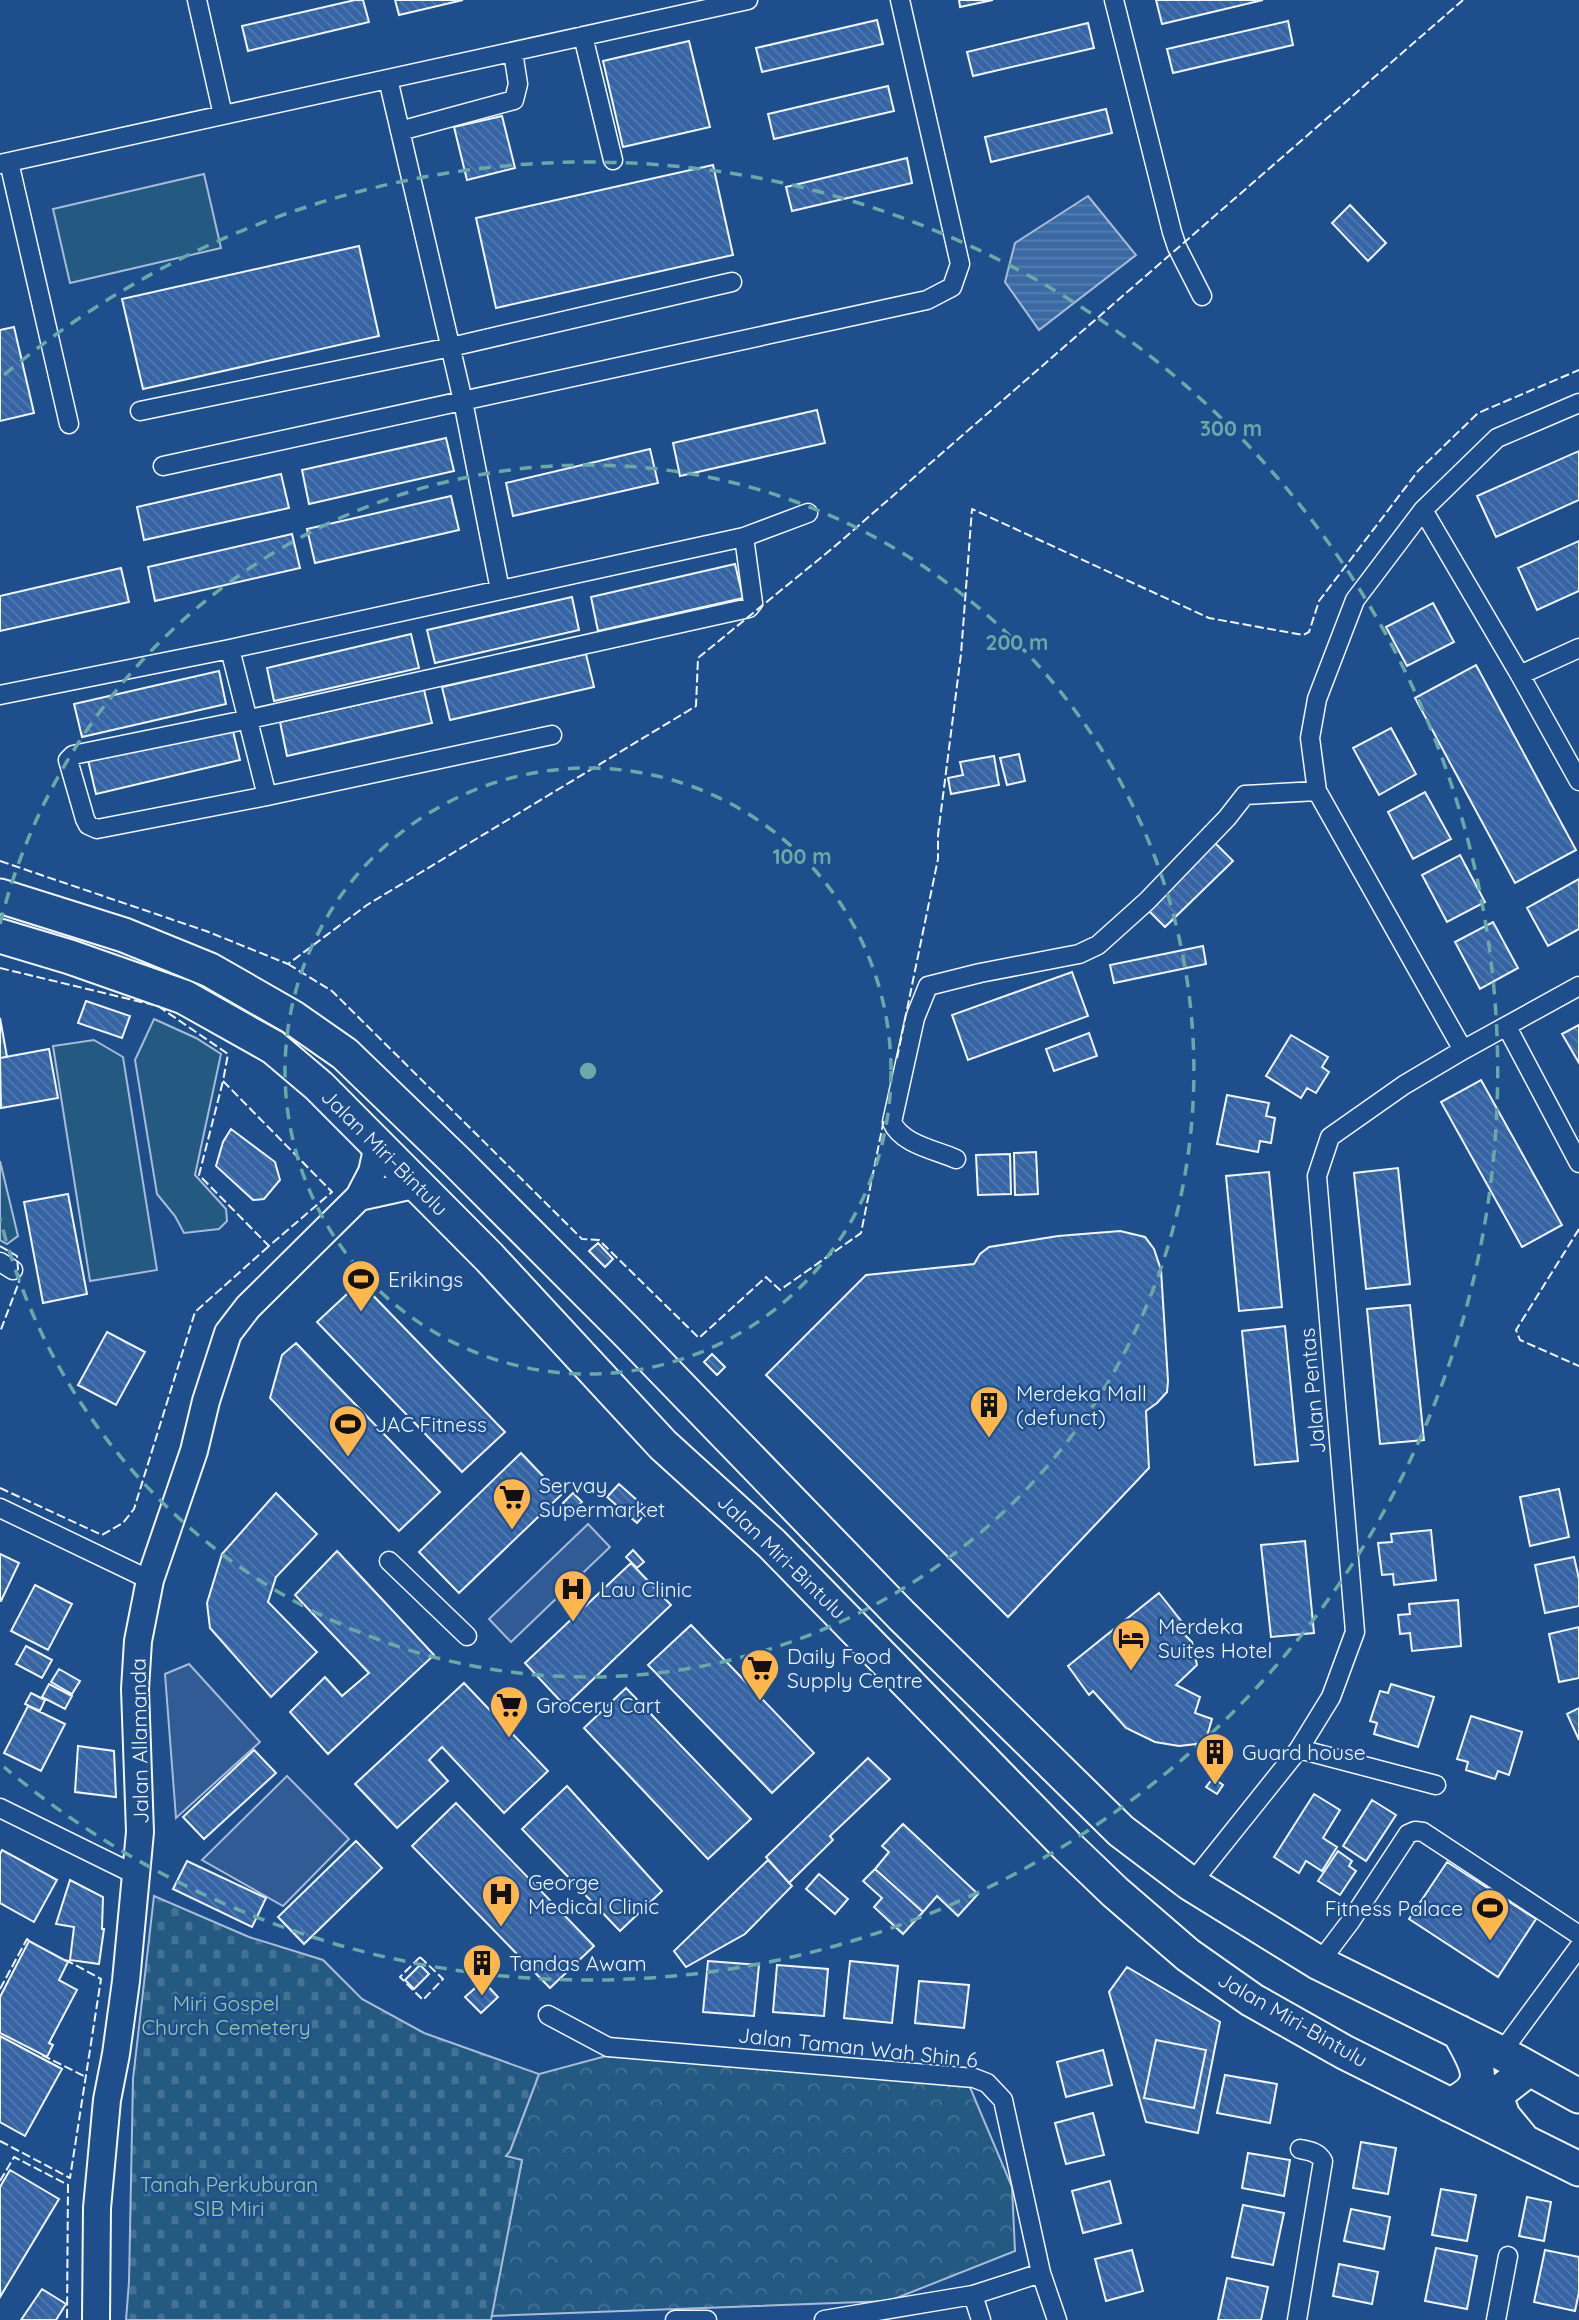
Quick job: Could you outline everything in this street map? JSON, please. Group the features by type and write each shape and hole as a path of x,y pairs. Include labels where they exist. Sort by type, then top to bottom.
{"highway":[{"name":"Jalan Miri-Bintulu","path":"0,896 124,935 210,970 292,1017 345,1054 457,1162 901,1615 1121,1831 1191,1884 1319,1963 1459,2032 1579,2096"},
{"name":"Jalan Miri-Bintulu","path":"0,936 184,997 273,1047 319,1086 418,1184 663,1445 772,1544 1067,1846 1188,1955 1252,2000 1344,2052 1579,2169"},
{"path":"706,1414 696,1430 695,1438 699,1448 772,1544"},
{"path":"1450,2105 1467,2098 1474,2089 1479,2074 1459,2032"},
{"path":"1515,2061 1497,2099 1503,2116 1526,2143"}],"street":[{"path":"197,0 223,115"},
{"path":"69,424 4,163 747,0"},
{"path":"163,466 927,300 952,287 960,264 900,0"},
{"path":"1114,0 1172,232 1202,296"},
{"path":"583,36 613,160"},
{"path":"400,131 514,100 518,84 513,52"},
{"path":"388,79 463,401 500,590"},
{"path":"140,411 451,347 732,282"},
{"path":"1463,1050 1317,791 1310,738 1317,699 1355,600 1423,510 1497,438 1579,403"},
{"path":"1423,510 1579,781"},
{"path":"0,695 230,649 744,537 808,513"},
{"path":"552,735 97,829 88,825 85,819 68,760 73,755 250,719 749,608 753,603 744,537"},
{"path":"230,649 250,719 267,796"},
{"path":"1520,675 1579,649"},
{"path":"957,1159 903,1137 895,1130 892,1122 915,1018 928,986 1079,954 1098,946 1147,901 1227,818 1245,795 1317,791"},
{"name":"Jalan Pentas","path":"1191,1884 1299,1749 1331,1697 1355,1632 1317,1176 1330,1137 1404,1085 1579,986"},
{"path":"1507,1027 1579,1163"},
{"name":"Jalan Allamanda","path":"96,2320 97,2208 107,2100 126,1981 140,1832 136,1667 150,1580 194,1451 206,1401 228,1333 248,1307 359,1197 372,1172 378,1144"},
{"path":"359,1197 418,1184"},
{"path":"0,1508 150,1580"},
{"path":"389,1561 467,1636"},
{"path":"1299,1749 1436,1786"},
{"path":"0,1808 136,1875"},
{"path":"1319,1963 1350,1922 1408,1834 1415,1830 1423,1832 1579,1936"},
{"path":"1515,2061 1579,1947"},
{"name":"Jalan Taman Wah Shin 6","path":"548,2015 608,2047 974,2078 987,2082 1003,2100 1041,2273 1057,2320"},
{"path":"1297,2320 1323,2161 1315,2152 1300,2149"},
{"path":"1496,2320 1508,2256"},
{"path":"824,2320 973,2295 1041,2273"},
{"path":"973,2295 981,2320"},
{"path":"675,2320 707,2320"}],"green space":[{"path":"204,174 221,248 70,283 53,209"},
{"path":"154,1019 196,1038 221,1054 195,1175 226,1209 227,1221 219,1229 184,1233 175,1216 157,1194 135,1060"},
{"path":"94,1040 123,1057 157,1270 90,1281 53,1046"},
{"path":"0,1161 18,1236 7,1244 0,1240"},
{"path":"154,1896 249,1937 323,1960 362,1999 424,2033 539,2074 506,2156 522,2160 491,2320 126,2320 133,2079"},
{"path":"606,2056 969,2085 1012,2187 1015,2251 889,2301 491,2316 522,2160 505,2157 510,2151 539,2074"}],"shaded area":[{"path":"1088,196 1136,255 1039,330 1005,282 1015,243"},
{"path":"588,1524 610,1547 511,1642 489,1619"},
{"path":"189,1664 260,1742 176,1818 165,1674"},
{"path":"287,1776 349,1839 283,1906 202,1860"}],"building":[{"path":"363,0 369,22 248,51 242,26"},
{"path":"395,0 463,0 399,15"},
{"path":"959,0 993,0 960,7"},
{"path":"1156,0 1263,0 1162,24"},
{"path":"877,20 883,44 762,72 756,48"},
{"path":"1288,21 1293,45 1173,73 1167,49"},
{"path":"1088,23 1094,48 973,76 967,52"},
{"path":"689,41 710,127 623,147 603,61"},
{"path":"888,86 894,111 774,139 768,114"},
{"path":"1106,109 1112,133 991,162 985,137"},
{"path":"502,116 515,168 467,180 454,127"},
{"path":"907,158 912,183 792,211 786,187"},
{"path":"713,165 733,255 496,308 476,218"},
{"path":"1350,205 1386,243 1368,261 1332,223"},
{"path":"359,246 379,336 143,389 122,299"},
{"path":"14,327 34,413 0,421 0,330"},
{"path":"817,410 825,443 680,476 673,443"},
{"path":"446,438 454,471 309,504 302,470"},
{"path":"650,449 658,483 513,516 506,483"},
{"path":"1579,451 1579,500 1496,537 1477,496"},
{"path":"281,474 289,508 144,540 137,507"},
{"path":"451,496 459,530 315,563 307,529"},
{"path":"292,534 300,568 155,601 148,567"},
{"path":"1579,541 1579,591 1537,610 1518,568"},
{"path":"735,564 743,598 598,631 591,597"},
{"path":"121,568 129,602 0,631 0,596"},
{"path":"572,597 579,630 435,663 427,630"},
{"path":"1433,603 1454,642 1407,666 1386,627"},
{"path":"411,634 419,668 274,701 267,668"},
{"path":"586,654 594,687 450,720 442,687"},
{"path":"1476,665 1576,850 1515,883 1415,698"},
{"path":"219,671 226,704 82,737 74,704"},
{"path":"424,690 432,723 287,756 280,722"},
{"path":"232,727 240,760 96,794 88,760"},
{"path":"1391,728 1416,774 1379,795 1353,748"},
{"path":"1019,754 1025,781 1007,785 1000,758"},
{"path":"994,756 999,785 951,794 948,778 963,775 960,762"},
{"path":"1425,792 1451,839 1413,859 1388,812"},
{"path":"1215,843 1233,861 1165,927 1147,909"},
{"path":"1460,855 1485,902 1447,922 1422,875"},
{"path":"1579,879 1579,929 1548,946 1527,908"},
{"path":"1493,922 1518,968 1480,989 1455,942"},
{"path":"1203,946 1206,964 1114,983 1110,965"},
{"path":"1072,972 1088,1016 968,1060 952,1015"},
{"path":"86,1001 130,1016 122,1038 78,1023"},
{"path":"0,1018 7,1057 0,1058"},
{"path":"1579,1025 1579,1063 1562,1034"},
{"path":"1089,1033 1097,1056 1054,1071 1046,1049"},
{"path":"1291,1035 1328,1057 1322,1067 1329,1072 1316,1093 1307,1088 1301,1098 1266,1076"},
{"path":"49,1049 58,1098 1,1108 0,1058"},
{"path":"1481,1080 1562,1225 1522,1247 1441,1102"},
{"path":"1227,1095 1269,1103 1266,1116 1275,1118 1271,1143 1260,1141 1258,1152 1217,1144"},
{"path":"231,1129 275,1162 280,1180 264,1199 253,1200 216,1166 223,1142"},
{"path":"1036,1152 1038,1194 1015,1195 1014,1153"},
{"path":"1010,1154 1011,1194 978,1195 976,1155"},
{"path":"1398,1168 1410,1284 1366,1289 1354,1173"},
{"path":"1269,1172 1282,1307 1239,1311 1226,1176"},
{"path":"68,1194 87,1294 43,1303 24,1202"},
{"name":"Merdeka Mall (defunct)","path":"1120,1231 1145,1237 1154,1249 1161,1270 1168,1381 1167,1392 1146,1411 1149,1468 1008,1617 766,1375 866,1275 974,1264 980,1254 989,1247 1058,1236"},
{"path":"598,1243 613,1259 605,1267 589,1251"},
{"path":"360,1282 505,1432 462,1472 317,1322"},
{"path":"1410,1305 1424,1440 1380,1444 1367,1309"},
{"path":"1285,1326 1298,1461 1255,1465 1242,1331"},
{"path":"107,1332 145,1352 116,1405 78,1385"},
{"path":"296,1343 440,1492 399,1531 270,1398 282,1355"},
{"path":"712,1354 725,1367 717,1375 704,1362"},
{"path":"521,1453 561,1495 459,1593 419,1552"},
{"path":"619,1484 648,1510 637,1523 607,1497"},
{"path":"1559,1489 1569,1537 1530,1546 1520,1497"},
{"path":"276,1493 317,1534 276,1577 268,1602 317,1652 271,1697 210,1628 207,1603 222,1554"},
{"path":"573,1493 582,1502 572,1512 563,1503"},
{"path":"1431,1530 1436,1580 1394,1585 1393,1574 1382,1575 1378,1543 1392,1542 1391,1534"},
{"path":"1305,1541 1314,1633 1271,1637 1261,1545"},
{"path":"633,1550 644,1562 637,1568 626,1557"},
{"path":"337,1551 434,1655 328,1754 290,1712 325,1677 342,1696 369,1673 295,1595"},
{"path":"0,1554 19,1563 1,1601 0,1601"},
{"path":"1574,1557 1579,1579 1579,1606 1545,1613 1535,1565"},
{"path":"631,1563 671,1605 565,1706 525,1663"},
{"path":"35,1585 72,1604 48,1650 11,1631"},
{"name":"Merdeka Suites Hotel","path":"1159,1593 1182,1622 1177,1627 1192,1642 1197,1665 1176,1685 1200,1697 1195,1713 1212,1719 1205,1743 1179,1746 1155,1742 1126,1728 1093,1691 1089,1695 1068,1666"},
{"path":"1458,1600 1461,1646 1412,1651 1410,1633 1400,1634 1398,1615 1410,1614 1409,1604"},
{"path":"691,1625 814,1753 772,1793 648,1665"},
{"path":"1579,1627 1579,1678 1559,1682 1549,1634"},
{"path":"26,1646 52,1660 42,1678 16,1664"},
{"path":"59,1669 80,1681 72,1694 51,1682"},
{"path":"464,1683 548,1771 504,1813 442,1747 429,1760 448,1781 397,1828 355,1784"},
{"path":"49,1684 72,1696 65,1709 42,1697"},
{"path":"1391,1684 1434,1697 1418,1747 1374,1734 1377,1723 1370,1721 1380,1691 1388,1693"},
{"path":"626,1688 751,1819 708,1859 584,1728"},
{"path":"31,1693 45,1700 40,1711 25,1704"},
{"path":"28,1706 65,1724 41,1771 4,1753"},
{"path":"1579,1708 1579,1740 1567,1714"},
{"path":"1471,1716 1522,1732 1509,1775 1498,1771 1495,1779 1466,1770 1468,1762 1457,1759"},
{"path":"78,1746 114,1751 116,1797 75,1792"},
{"path":"254,1750 276,1773 204,1839 183,1817"},
{"path":"868,1758 890,1779 830,1836 833,1840 789,1883 766,1857"},
{"name":"Guard house","path":"1213,1778 1223,1785 1217,1794 1206,1787"},
{"path":"567,1786 662,1891 620,1931 522,1829"},
{"path":"1314,1794 1340,1810 1323,1838 1337,1847 1322,1871 1306,1861 1299,1873 1274,1857"},
{"path":"1372,1800 1396,1815 1366,1861 1343,1846"},
{"path":"456,1803 594,1946 550,1988 412,1846"},
{"path":"903,1824 978,1894 958,1916 937,1896 923,1912 875,1869 889,1852 882,1846"},
{"path":"356,1841 382,1868 304,1944 278,1917"},
{"path":"2,1850 57,1880 34,1922 0,1903"},
{"path":"1338,1851 1352,1861 1349,1866 1356,1871 1340,1895 1318,1881"},
{"path":"768,1860 792,1886 745,1934 686,1967 674,1951"},
{"path":"187,1861 266,1898 252,1927 173,1889"},
{"path":"1447,1862 1536,1919 1498,1977 1409,1919"},
{"path":"875,1869 923,1912 903,1934 874,1907 882,1898 863,1881"},
{"path":"819,1874 848,1899 835,1914 806,1889"},
{"path":"70,1880 103,1897 104,1929 99,1964 70,1960 74,1927 56,1924"},
{"path":"29,1941 68,1962 59,1980 77,1990 49,2043 53,2045 47,2057 0,2033 0,1997"},
{"path":"708,1961 759,1965 754,2016 703,2012"},
{"path":"850,1961 898,1966 892,2023 844,2018"},
{"path":"420,1965 429,1974 414,1989 405,1980"},
{"path":"777,1965 828,1969 824,2016 773,2012"},
{"path":"1127,1967 1220,2022 1198,2133 1146,2122 1109,1992"},
{"name":"Tandas Awam","path":"483,1981 498,1997 481,2013 465,1997"},
{"path":"919,1981 969,1985 964,2028 915,2023"},
{"path":"0,2036 62,2069 25,2136 0,2122"},
{"path":"1156,2040 1206,2050 1194,2108 1144,2098"},
{"path":"1103,2050 1112,2085 1066,2097 1057,2062"},
{"path":"1225,2075 1277,2084 1270,2123 1217,2113"},
{"path":"1093,2113 1104,2155 1066,2164 1055,2123"},
{"path":"1361,2142 1396,2148 1388,2194 1353,2188"},
{"path":"1248,2153 1290,2160 1284,2196 1242,2188"},
{"path":"10,2170 59,2199 0,2297 0,2187"},
{"path":"1110,2181 1121,2223 1083,2233 1072,2191"},
{"path":"1441,2189 1476,2195 1467,2241 1432,2235"},
{"path":"1527,2197 1551,2202 1544,2241 1519,2236"},
{"path":"1243,2205 1284,2213 1273,2265 1232,2257"},
{"path":"1351,2209 1390,2217 1384,2249 1344,2241"},
{"path":"1436,2248 1477,2256 1467,2309 1425,2301"},
{"path":"1132,2250 1143,2291 1106,2301 1095,2259"},
{"path":"1545,2250 1579,2257 1579,2292 1575,2311 1534,2302"},
{"path":"1339,2264 1378,2272 1372,2304 1333,2296"},
{"path":"1227,2278 1268,2287 1261,2320 1218,2320"},
{"path":"42,2289 66,2304 56,2320 21,2320"}],"fence":[{"path":"0,861 206,931 288,964 367,905 696,706 698,658 834,547 1463,0"},
{"path":"897,1058 938,859 938,835 961,654 972,509 1209,618 1303,635 1309,632 1319,601 1418,471 1478,413 1579,370"},
{"path":"288,964 332,991 582,1239 599,1240 699,1338 766,1277 780,1290 861,1233 884,1119"},
{"path":"0,968 158,1006 228,1054 223,1081"},
{"path":"223,1081 332,1192 269,1246 199,1175 223,1081"},
{"path":"1579,1229 1516,1330 1520,1340 1579,1366"},
{"path":"0,1246 17,1256 19,1282 0,1332"},
{"path":"0,1488 102,1535 123,1523 134,1509 195,1312 269,1246"},
{"path":"0,1989 27,1939 32,1942"},
{"path":"420,1957 443,1979 423,2000 400,1977 420,1957"},
{"path":"0,2141 70,2178 101,1979 66,1960"},
{"path":"42,2055 86,2077"},
{"path":"0,2181 14,2157 68,2185 67,2320"}],"place":[{"name":"Erikings","path":"361,1313"},
{"name":"Merdeka Mall (defunct)","path":"989,1439"},
{"name":"JAC Fitness","path":"348,1458"},
{"name":"Servay Supermarket","path":"512,1531"},
{"name":"Lau Clinic","path":"573,1623"},
{"name":"Merdeka Suites Hotel","path":"1131,1672"},
{"name":"Daily Food Supply Centre","path":"760,1702"},
{"name":"Grocery Cart","path":"509,1739"},
{"name":"Guard house","path":"1215,1786"},
{"name":"George Medical Clinic","path":"501,1928"},
{"name":"Fitness Palace","path":"1490,1942"},
{"name":"Tandas Awam","path":"482,1997"}],"park label":[{"name":"Miri Gospel Church Cemetery","path":"226,2015"},
{"name":"Tanah Perkuburan SIB Miri","path":"229,2196"}]}
